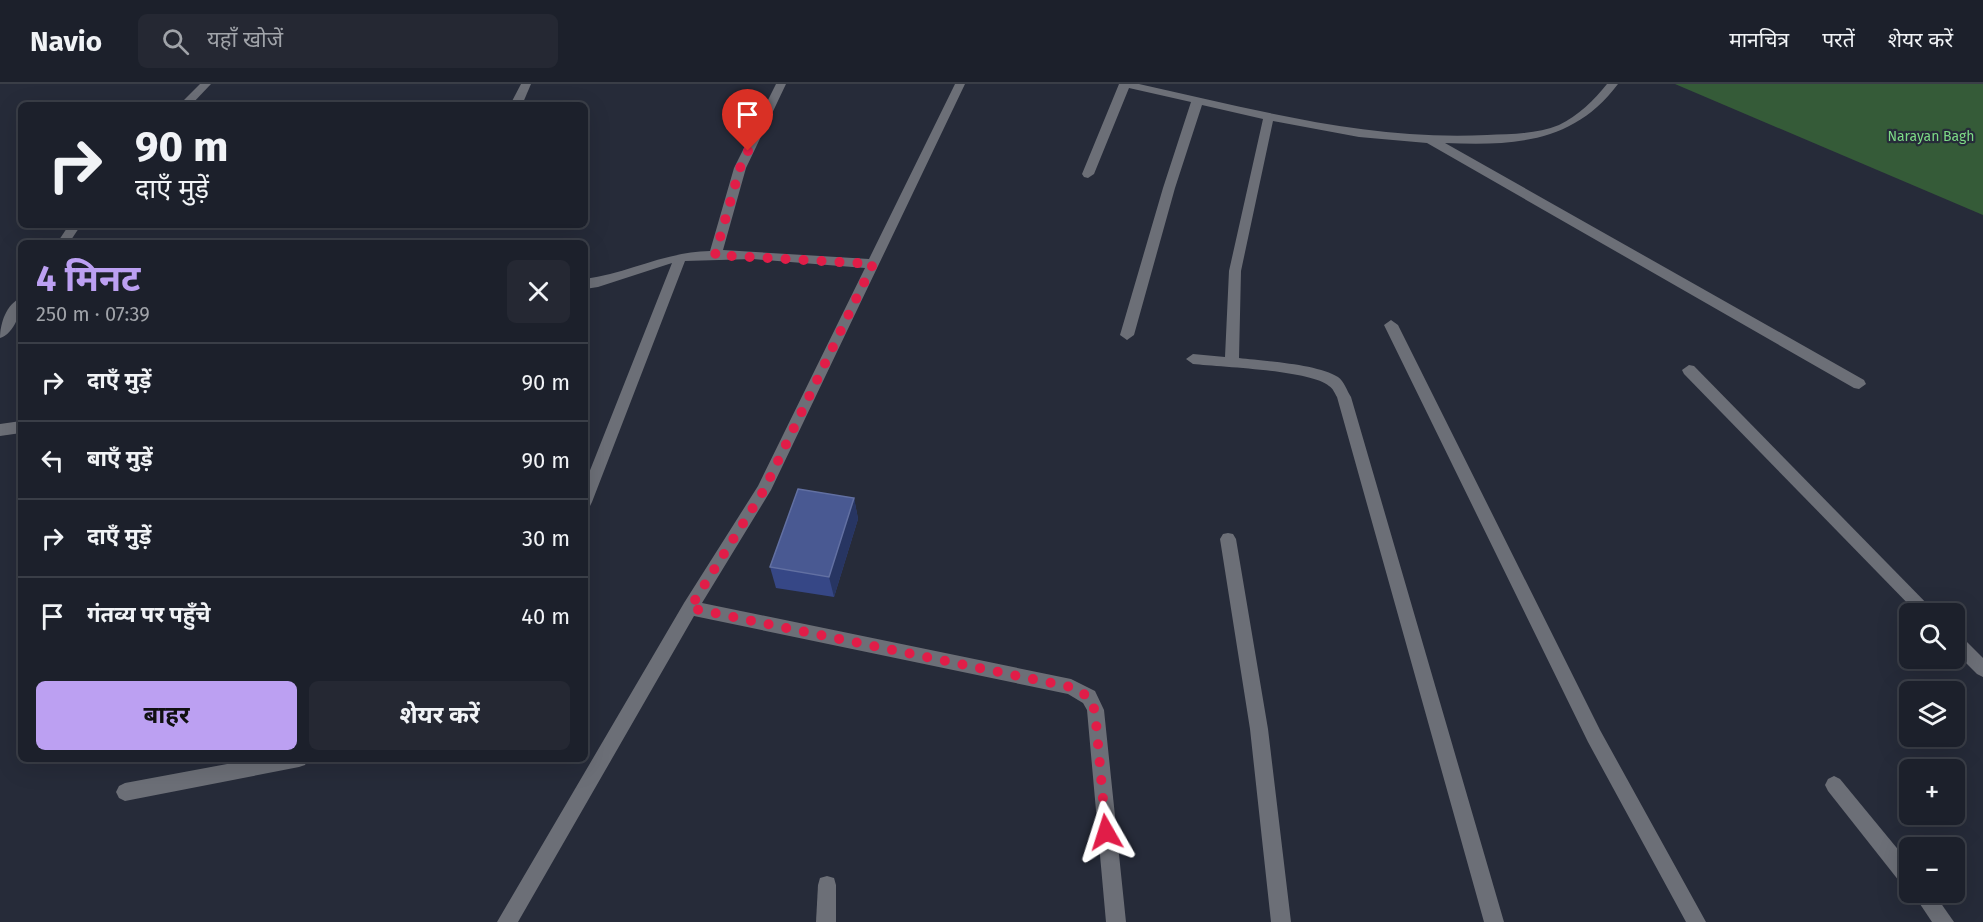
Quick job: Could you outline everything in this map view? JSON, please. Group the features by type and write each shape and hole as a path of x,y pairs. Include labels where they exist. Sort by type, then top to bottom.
{"street":[{"path":"188,102 206,84"},
{"path":"517,102 526,84"},
{"path":"715,255 740,168 781,84"},
{"path":"507,922 690,608 764,490 960,84"},
{"path":"1088,174 1125,84 1348,132 1432,141 1485,140 1553,131 1569,124 1587,111 1613,84"},
{"path":"1127,335 1169,188 1198,99"},
{"path":"1232,363 1235,272 1269,115"},
{"path":"1432,141 1859,384"},
{"path":"588,284 598,283 659,261 715,255 873,264"},
{"path":"588,494 680,258"},
{"path":"0,333 18,307"},
{"path":"1391,325 1593,736 1696,922"},
{"path":"1193,359 1319,375 1334,381 1344,397 1494,922"},
{"path":"1689,370 1918,603"},
{"path":"0,430 18,427"},
{"path":"1228,539 1259,729 1281,922"},
{"path":"690,608 1071,687 1089,697 1095,711 1116,922"},
{"path":"1965,651 1983,669"},
{"path":"125,792 282,762"},
{"path":"1834,785 1899,865"},
{"path":"826,922 827,885"},
{"path":"1929,903 1944,922"}],"green space":[{"name":"Narayan Bagh","path":"1675,84 1983,84 1983,215"}],"building":[{"path":"798,489 854,498 829,577 770,567"}],"route":[{"path":"748,151 740,168 715,255 873,264 764,490 690,608 1071,687 1089,697 1095,711 1106,832"}]}
